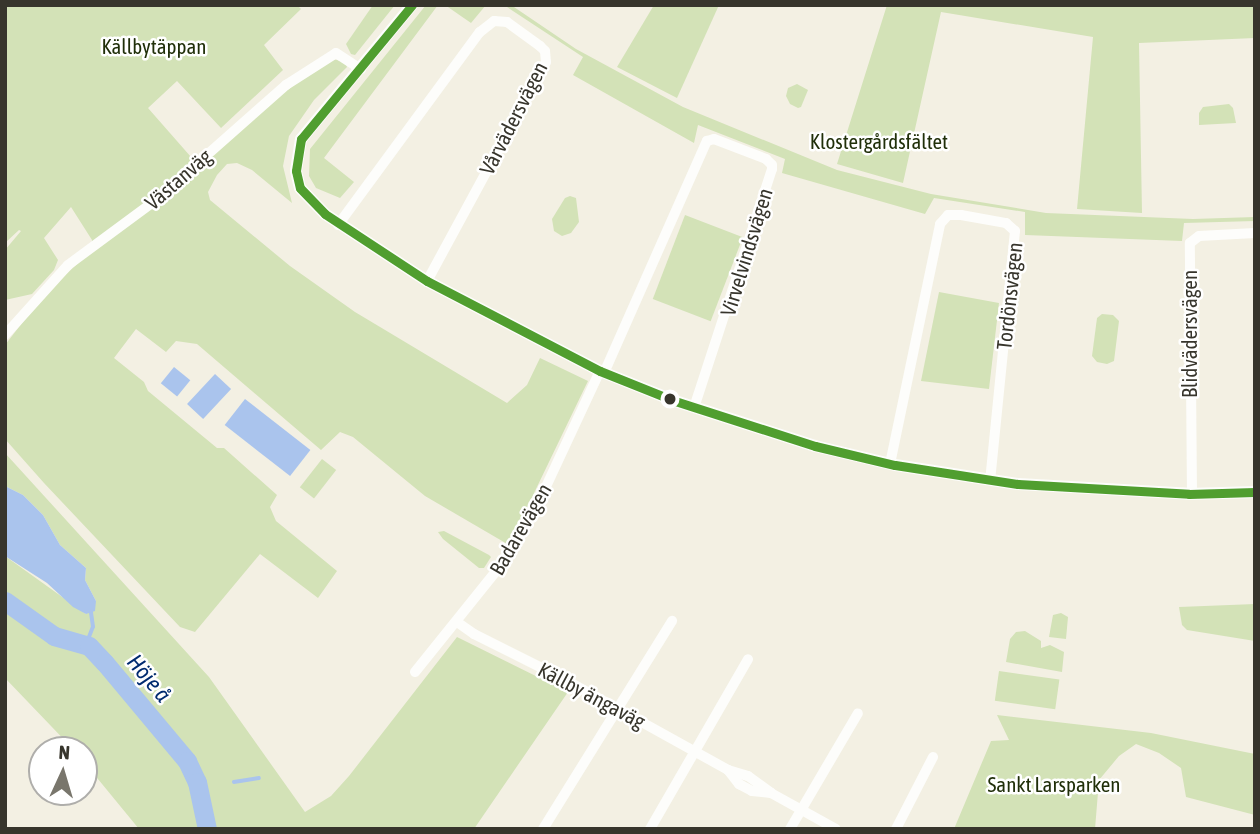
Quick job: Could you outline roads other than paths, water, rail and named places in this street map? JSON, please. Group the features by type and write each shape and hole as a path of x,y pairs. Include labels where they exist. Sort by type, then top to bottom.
{"street":[{"path":"412,5 301,139 296,171 300,188 338,225 427,281 602,372 694,408 815,446 890,464 990,480 1091,491 1192,494 1255,492"},
{"name":"Vårvädersvägen","path":"338,225 480,32 494,21 507,22 543,49 546,62 427,281"},
{"name":"Västanväg","path":"5,335 68,265 156,200 286,85 336,53 361,69"},
{"name":"Virvelvindsvägen","path":"602,372 707,141 714,139 766,159 772,169 694,408"},
{"name":"Tordönsvägen","path":"890,464 940,224 948,215 961,215 1006,223 1015,232 990,480"},
{"name":"Blidvädersvägen","path":"1192,494 1190,243 1199,236 1255,233"},
{"name":"Badarevägen","path":"415,671 506,559 536,508 602,372"},
{"path":"543,829 672,621"},
{"name":"Källby ängaväg","path":"457,622 474,634 617,708 728,770 748,776 771,793 836,829"},
{"path":"650,829 697,752 748,659"},
{"path":"790,829 858,713"},
{"path":"896,829 933,757"}],"water":[{"path":"174,367 190,380 177,397 161,383"},
{"path":"215,374 231,389 203,419 187,404"},
{"path":"245,399 310,450 290,476 225,425"},
{"path":"5,486 23,495 43,515 60,545 86,568 85,580 96,601 95,611 86,614 73,607 47,583 5,556"}],"waterway":[{"name":"Höje å","path":"5,601 54,636 89,646 105,663 187,761 197,782 207,829"},
{"path":"86,645 93,627 91,612"},
{"path":"234,782 259,778"}],"park label":[{"name":"Källbytäppan","path":"154,46"},
{"name":"Klostergårdsfältet","path":"879,141"},
{"name":"Sankt Larsparken","path":"1054,784"}]}
